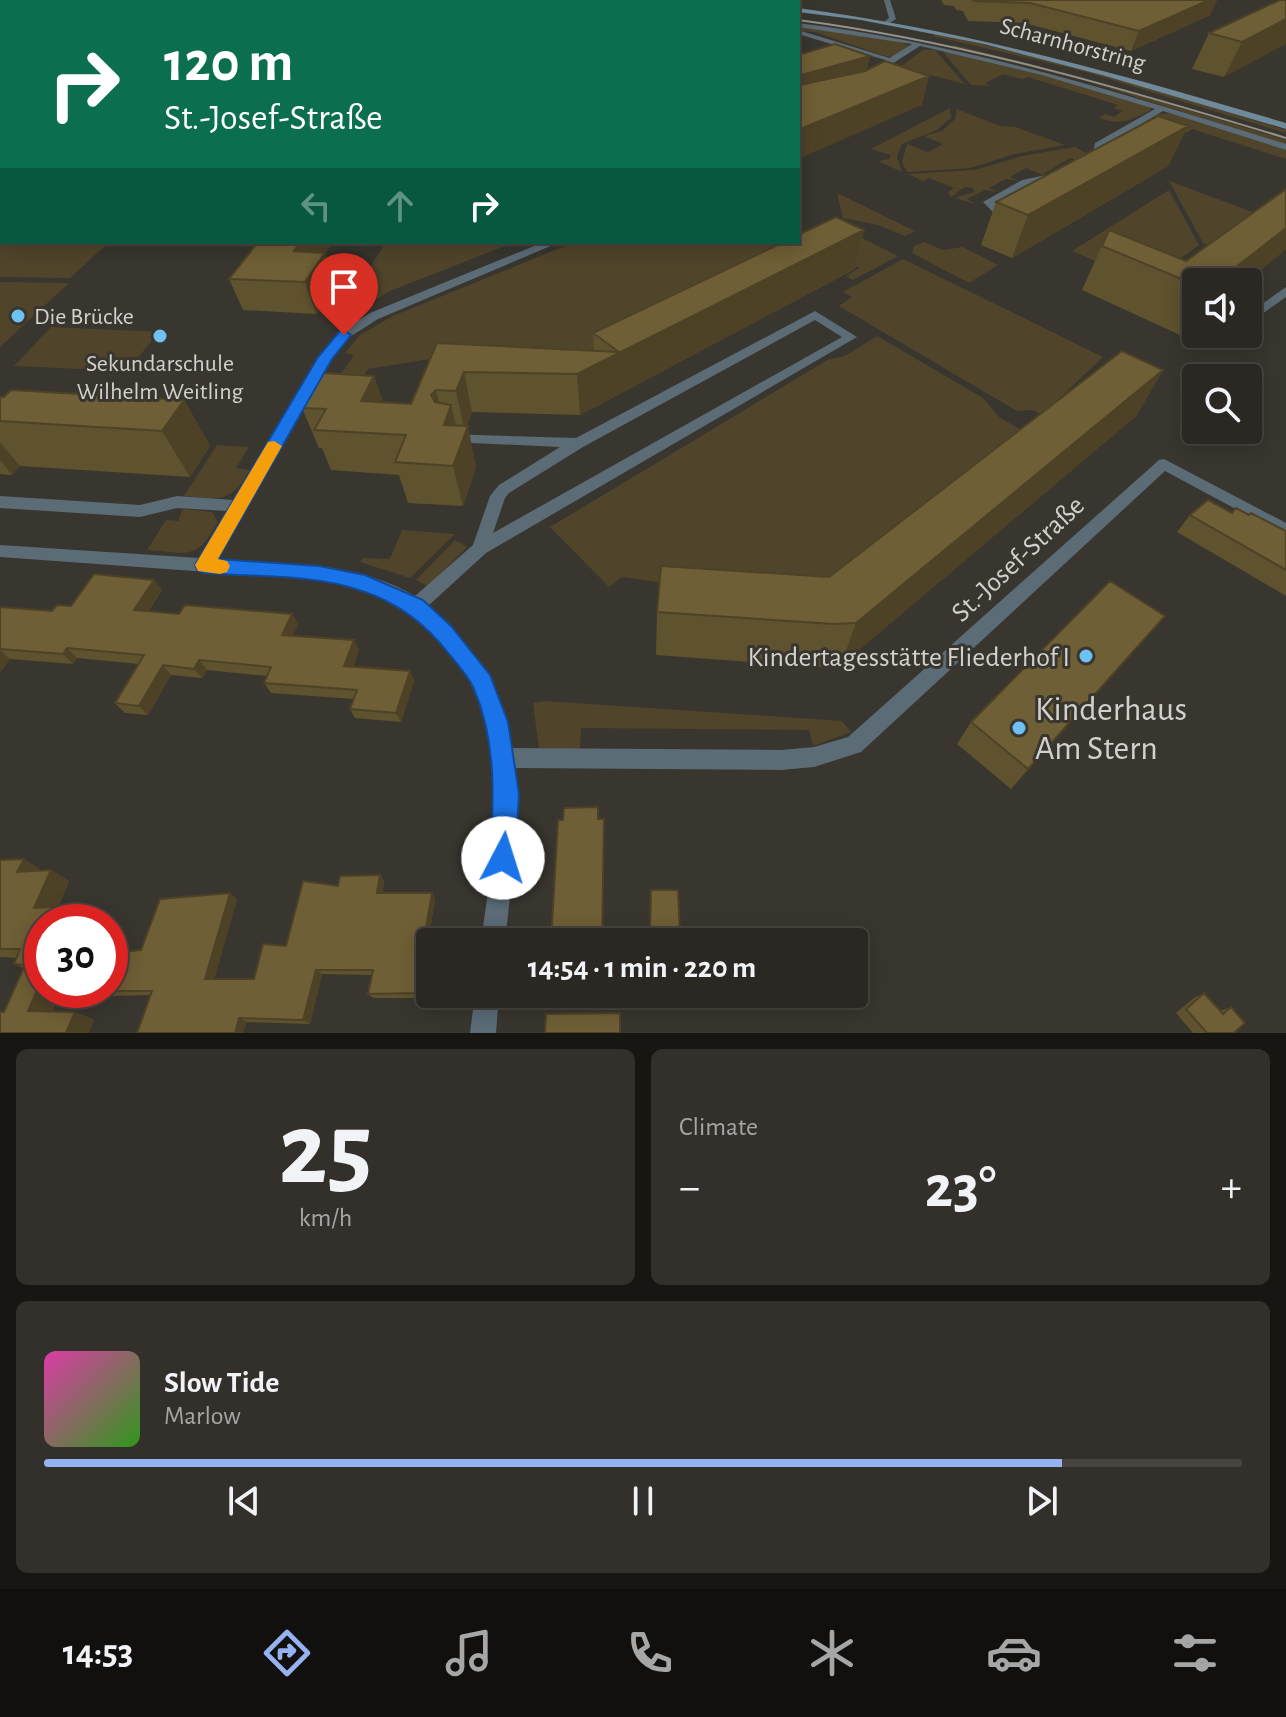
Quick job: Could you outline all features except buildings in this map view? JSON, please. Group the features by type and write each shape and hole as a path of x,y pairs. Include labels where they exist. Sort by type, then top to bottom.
{"street":[{"path":"887,0 893,19 888,22"},
{"name":"Scharnhorstring","path":"800,10 888,22 1031,51 1286,126"},
{"path":"800,25 919,43 1022,65 1286,147"},
{"path":"877,84 883,77 883,66 919,43"},
{"path":"997,210 988,202 1026,182 1049,179 1098,154 1098,145 1162,108"},
{"path":"204,565 325,357 344,335 374,316 549,244"},
{"path":"1262,309 1286,291"},
{"path":"416,606 480,548 851,337 815,315 578,443 504,489 498,496 480,548"},
{"path":"451,437 578,443"},
{"name":"St.-Josef-Straße","path":"503,758 781,760 814,757 854,745 1164,464 1286,530"},
{"path":"0,502 140,511 177,502 239,506"},
{"path":"0,551 338,577 381,589 416,606 449,637 482,681 497,722 507,794 495,928"},
{"path":"483,1033 486,1008"}],"lane":[{"path":"800,33 894,61"}],"shaded area":[{"path":"800,27 901,42 909,46 893,57 885,56 815,32 800,31"},
{"path":"936,33 1082,68 1286,130 1286,133 1079,70 933,36"},
{"path":"954,45 1074,75 1286,140 1286,145 1086,81 951,47"},
{"path":"923,50 935,50 965,84 900,67"},
{"path":"943,52 1002,62 1149,106 1151,110 1132,119 1114,122 1099,118 1105,114 1114,117 1123,111 1114,108 1118,105 1028,77 1022,79 1003,74 985,83 990,86 971,85"},
{"path":"950,108 951,118 937,130 902,144 897,157 902,172 878,161 889,159 891,155 871,149"},
{"path":"956,109 1065,145 1015,154 970,168 907,172 902,162 907,144 928,152 943,144 924,136 942,131 956,118"},
{"path":"1169,113 1286,150 1286,159 1192,129 1188,132 1138,130 1138,125 1157,114"},
{"path":"1075,147 1087,154 1077,160 1070,158 1042,175 1026,168 1010,177 1019,181 1006,179 989,188 998,192 985,190 967,199 975,204 955,198 974,192 973,188 965,187 951,197 948,192 954,188 908,174 975,170 1022,156"},
{"path":"1169,181 1255,213 1209,245 1203,243"},
{"path":"1169,190 1199,245 1168,267 1100,263 1072,251"},
{"path":"837,193 915,231 905,236 878,225 843,218"},
{"path":"860,237 898,256 853,280 846,276 859,268 831,253"},
{"path":"924,242 943,250 963,247 998,265 969,283 912,253 914,246"},
{"path":"0,244 107,244 70,278 0,277"},
{"path":"385,244 510,244 390,291 354,313 345,307"},
{"path":"570,244 784,244 559,379 436,358 368,369 354,390 331,389 354,355 345,353 360,335 393,316"},
{"path":"903,259 1103,357 1042,415 1032,410 1017,411 839,306 852,297 843,292"},
{"name":"Die Brücke","path":"0,282 69,283 0,347"},
{"path":"51,327 159,332 127,371 14,366"},
{"path":"877,336 983,398 1000,418 1024,431 813,599 787,600 622,577 609,587 550,527 829,359 845,356"},
{"path":"217,445 249,447 236,468 250,470 243,481 237,489 223,497 184,496"},
{"path":"183,509 212,512 218,522 204,543 197,549 182,553 147,550 166,520 178,521"},
{"path":"402,530 455,534 410,578 360,562 363,558 390,559"},
{"path":"455,540 467,547 428,586 416,580"},
{"path":"546,701 842,721 851,732 813,746 809,730 581,728 580,751 539,748 533,703"}],"tram line":[{"path":"800,20 983,54 1105,85 1286,138"}],"slow traffic":[{"path":"220,566 204,565 274,446"}],"place":[{"name":"Die Brücke","path":"18,316"},
{"name":"Sekundarschule Wilhelm Weitling","path":"160,336"},
{"name":"Kindertagesstätte Fliederhof I","path":"1086,656"},
{"name":"Kinderhaus Am Stern","path":"1019,728"}],"route":[{"path":"344,335 325,357 204,565 319,573 351,579 416,606 444,632 482,681 497,722 507,794 503,858"}]}
